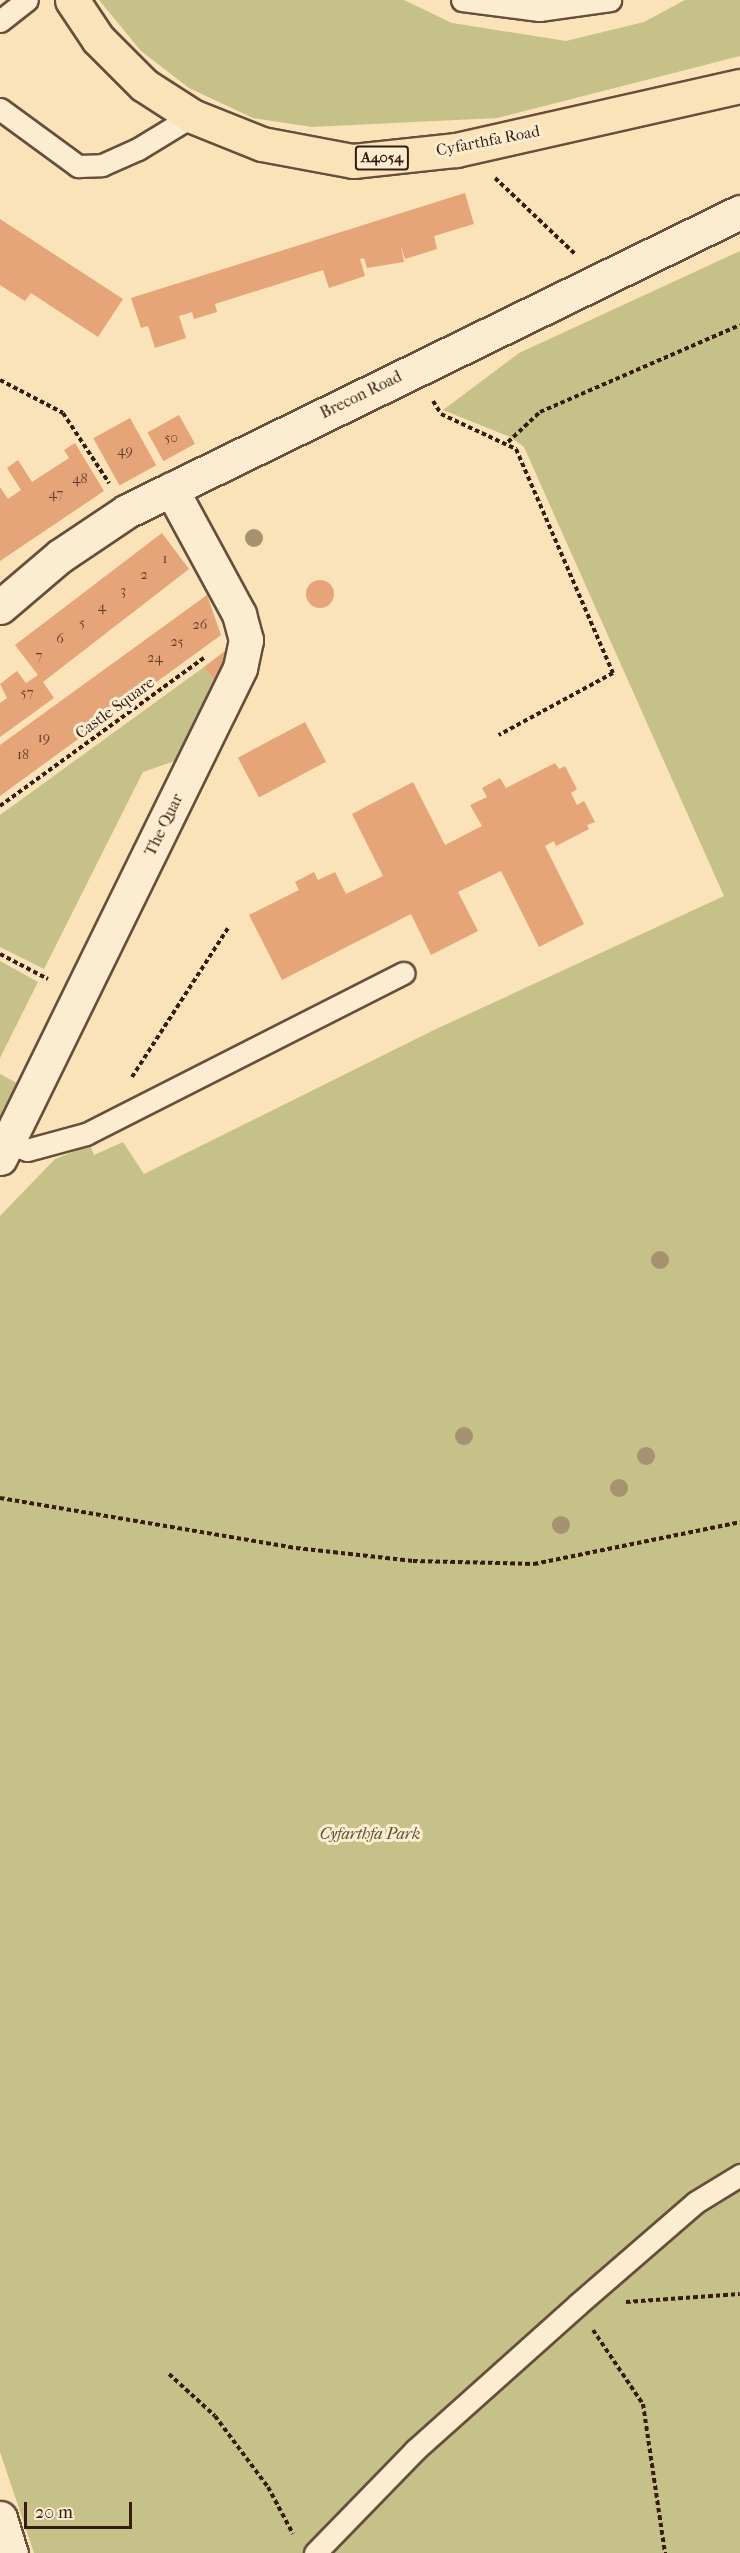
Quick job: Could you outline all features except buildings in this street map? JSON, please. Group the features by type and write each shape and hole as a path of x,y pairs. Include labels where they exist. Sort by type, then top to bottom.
{"main road":[{"name":"Cyfarthfa Road","path":"72,0 98,39 144,85 192,116 262,144 353,161 475,145 740,86"}],"street":[{"name":"Brecon Road","path":"0,607 60,556 128,511 415,368 740,212"},
{"name":"The Quar","path":"4,1150 240,668 246,640 239,614 171,489"},
{"path":"0,2518 11,2553"}],"lane":[{"path":"0,21 27,0"},
{"path":"462,0 539,10 609,0"},
{"path":"0,109 78,166 102,165 138,149 192,116"},
{"path":"4,1150 27,1150 111,1123 403,973"},
{"path":"307,2548 696,2202 740,2175"}],"path":[{"path":"475,145 483,166 588,267 594,281"},
{"path":"508,442 540,412 740,324"},
{"path":"415,368 441,414 508,442 516,449 612,673 499,735"},
{"path":"0,380 63,412 106,478"},
{"name":"Castle Square","path":"0,806 244,629"},
{"path":"111,1123 112,1108 228,928"},
{"path":"0,954 81,996"},
{"path":"0,1498 296,1548 424,1561 534,1564 740,1522"},
{"path":"665,2553 642,2404 577,2306 740,2294"},
{"path":"169,2374 215,2416 268,2487 307,2548"}],"green space":[{"path":"99,0 404,0 452,23 566,41 644,22 685,0 740,0 740,56 497,118 312,127 253,118 189,88 141,51"},
{"name":"Cyfarthfa Park","path":"740,251 740,2553 34,2553 0,2452 0,1216 55,1159 90,1145 94,1155 123,1142 144,1174 434,1030 724,896 524,447 510,437 443,410 519,353"},
{"path":"204,667 219,687 189,756 143,772 44,969 0,947 0,815"},
{"path":"0,961 38,982 0,1058"},
{"path":"0,1074 22,1086 0,1130"}]}
